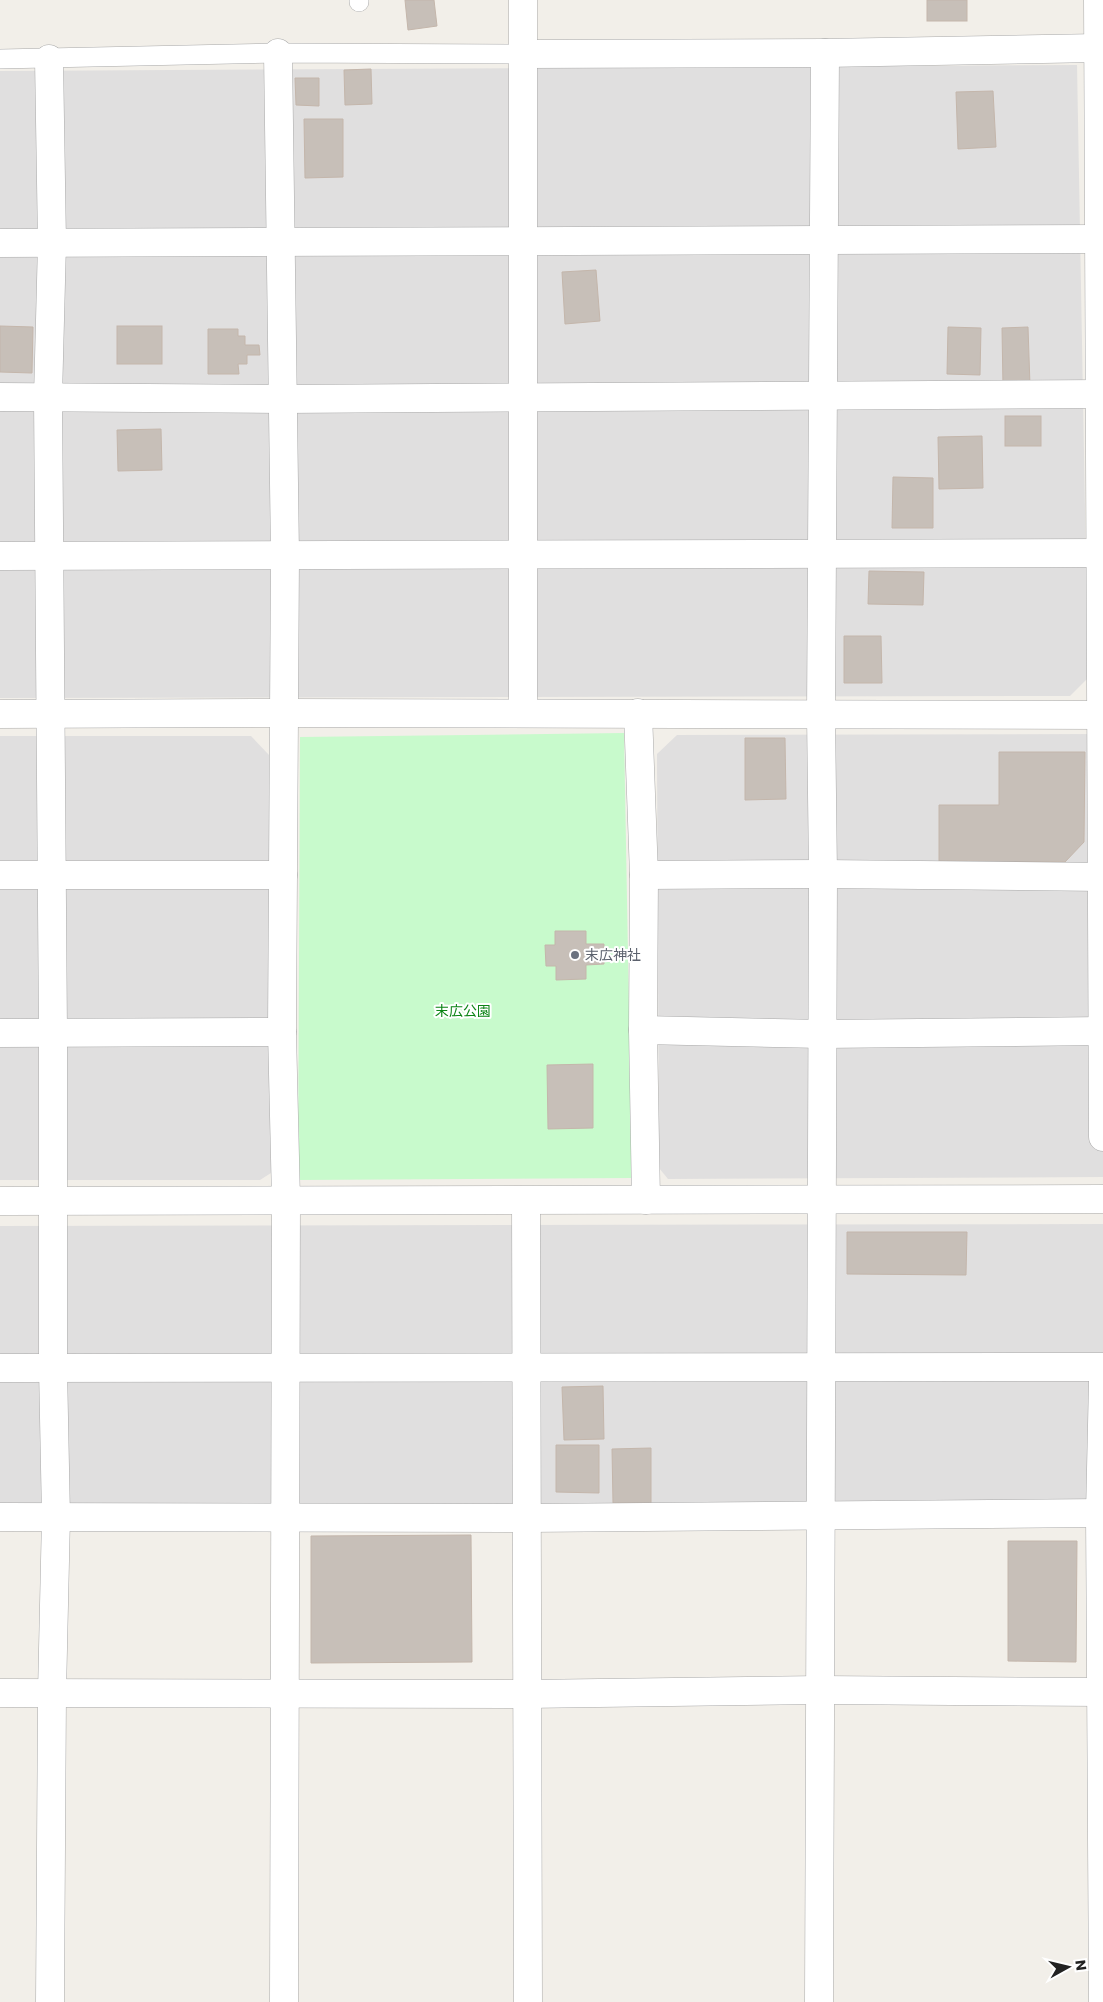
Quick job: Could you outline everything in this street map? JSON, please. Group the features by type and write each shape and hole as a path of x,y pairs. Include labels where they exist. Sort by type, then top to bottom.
{"street":[{"path":"523,0 523,713"},
{"path":"1098,0 1101,239 1103,1137"},
{"path":"523,54 825,53 1098,48"},
{"path":"278,53 285,555 282,1032 286,1200 284,2002"},
{"path":"819,2002 823,874 821,714 825,53"},
{"path":"49,59 52,243 48,397 53,1033 53,1368 56,1517 52,1694 50,2002"},
{"path":"0,243 1101,239"},
{"path":"0,397 282,399 523,396 1101,394"},
{"path":"0,556 1102,553"},
{"path":"0,714 638,713 1102,715"},
{"path":"638,713 644,875 643,1030 646,1200"},
{"path":"644,875 823,874 1103,877"},
{"path":"0,875 283,875"},
{"path":"643,1030 822,1034 1103,1031"},
{"path":"0,1034 282,1032"},
{"path":"0,1201 1103,1200"},
{"path":"526,1201 528,2002"},
{"path":"0,1368 1103,1367"},
{"path":"1103,1381 1103,2002"},
{"path":"0,1517 527,1518 1102,1513"},
{"path":"0,1693 526,1694 820,1690 1102,1692"}],"lane":[{"path":"0,59 278,53 523,54"}],"shaded area":[{"path":"1077,65 1088,678 1070,696 0,698 0,71"},
{"path":"1103,734 1103,1177 668,1179 659,1168 657,754 677,735"},
{"path":"0,736 251,736 269,755 271,1173 260,1180 0,1180"},
{"path":"1103,1224 1103,1503 0,1505 0,1226"}],"green space":[{"name":"末広公園","path":"624,733 632,1178 298,1180 300,737"}],"building":[{"path":"405,0 434,0 437,26 408,30"},
{"path":"927,0 967,0 967,21 927,21"},
{"path":"371,69 372,104 345,105 344,70"},
{"path":"295,78 319,78 319,106 296,105"},
{"path":"993,91 996,147 958,149 956,92"},
{"path":"304,119 343,119 343,177 305,178"},
{"path":"596,270 600,321 565,324 562,272"},
{"path":"0,326 33,327 32,373 0,372"},
{"path":"117,326 162,326 162,364 117,364"},
{"path":"948,327 981,328 980,375 947,374"},
{"path":"1028,327 1030,386 1003,387 1002,328"},
{"path":"208,329 238,329 238,336 245,336 245,345 259,345 260,355 247,355 247,364 238,364 239,374 208,374"},
{"path":"1005,416 1041,416 1041,446 1005,446"},
{"path":"161,429 162,470 118,471 117,430"},
{"path":"982,436 983,488 939,489 938,437"},
{"path":"893,477 933,478 933,528 892,528"},
{"path":"869,571 924,572 923,605 868,604"},
{"path":"844,636 881,636 882,683 844,683"},
{"path":"745,738 785,738 786,799 745,800"},
{"path":"999,752 1085,752 1084,842 1065,862 939,861 939,805 999,805"},
{"name":"末広神社","path":"555,931 586,931 586,944 604,944 604,964 586,965 586,979 556,980 556,966 546,966 545,945 555,945"},
{"path":"593,1064 593,1128 548,1129 547,1065"},
{"path":"847,1232 967,1232 966,1275 847,1274"},
{"path":"603,1386 604,1439 564,1440 562,1387"},
{"path":"556,1445 599,1445 599,1493 556,1492"},
{"path":"651,1448 651,1503 613,1503 612,1449"},
{"path":"471,1535 472,1662 311,1663 311,1536"},
{"path":"1008,1541 1077,1541 1076,1662 1008,1661"}],"place":[{"name":"末広神社","path":"575,955"}]}
